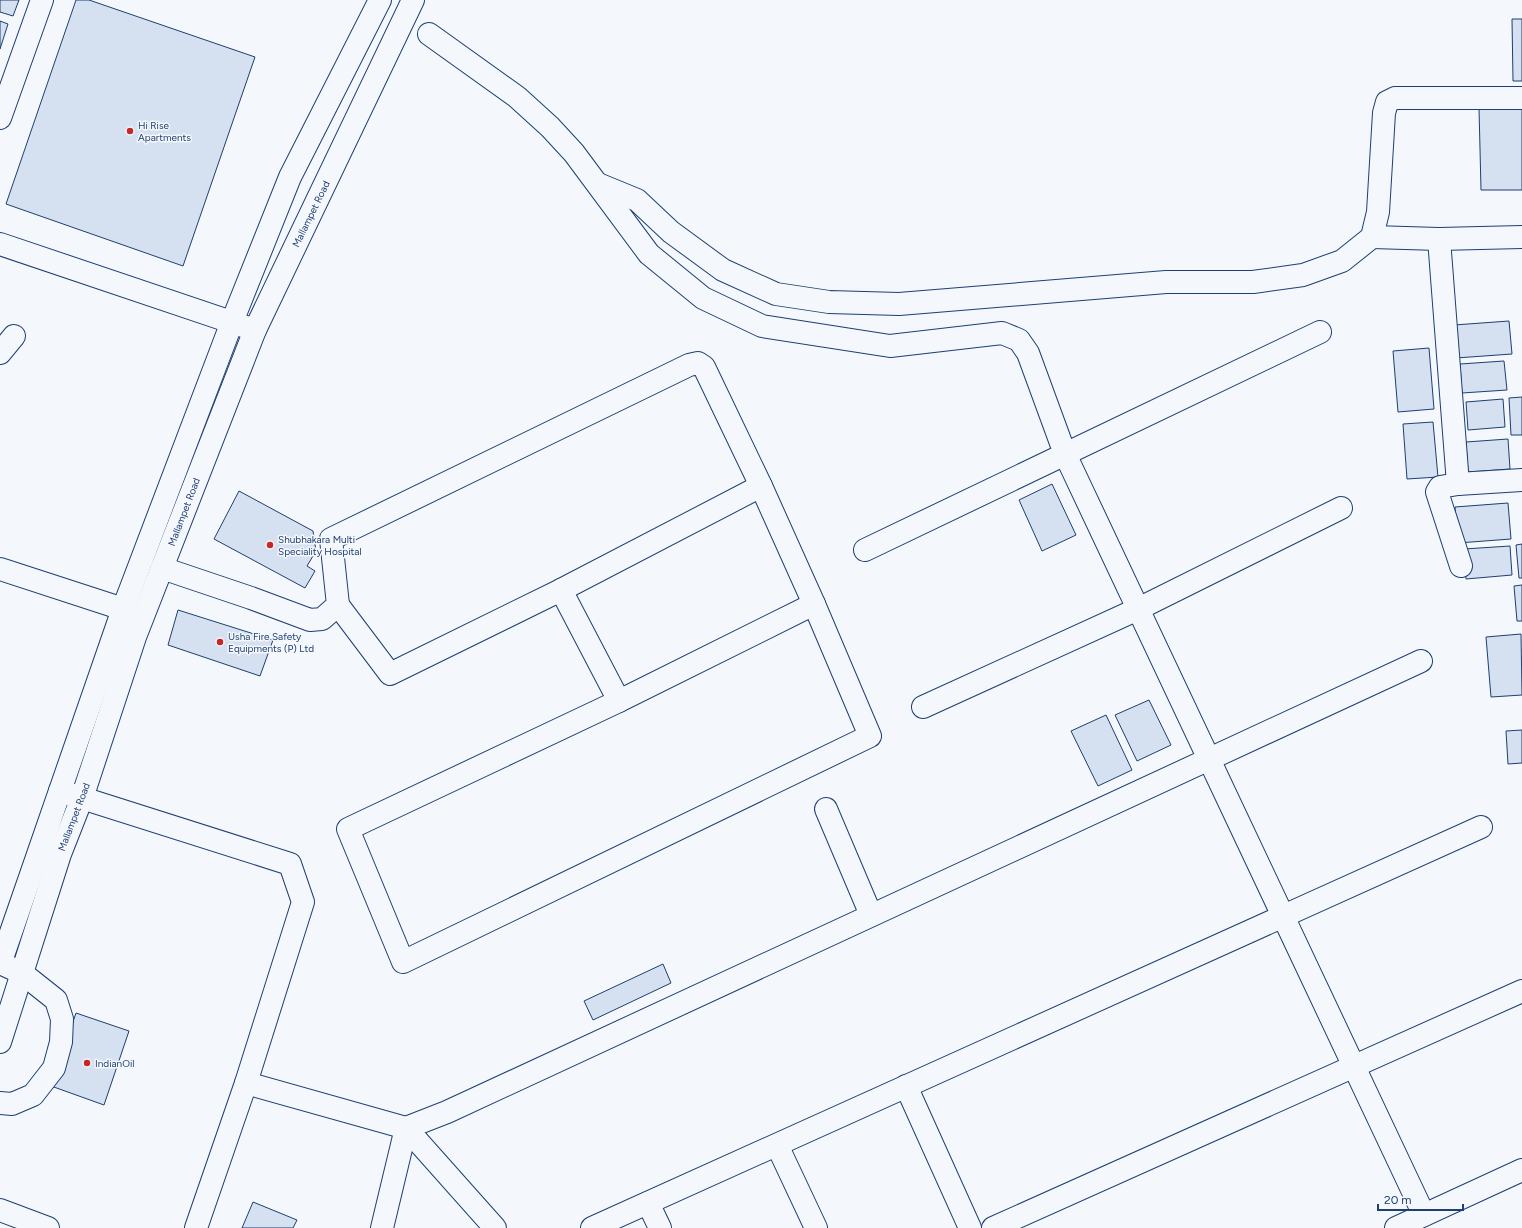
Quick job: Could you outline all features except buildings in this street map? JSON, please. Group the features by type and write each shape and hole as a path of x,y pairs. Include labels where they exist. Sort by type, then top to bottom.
{"street":[{"path":"0,118 42,0"},
{"name":"Mallampet Road","path":"0,964 123,609 232,322 290,177 380,0"},
{"name":"Mallampet Road","path":"0,1042 60,854 82,798 135,637 255,330 413,0"},
{"path":"429,34 517,97 550,127 574,153 649,254 703,298 762,326 890,346 1002,333 1019,340 1028,353 1065,454 1424,1215"},
{"path":"597,184 637,200 671,232 723,270 776,294 829,302 900,304 1166,282 1253,282 1303,275 1342,261 1372,237 1378,212 1384,113 1387,102 1395,98 1522,98"},
{"path":"1372,237 1439,239 1522,237"},
{"path":"1439,239 1458,484"},
{"path":"0,244 255,330"},
{"path":"865,550 1320,332"},
{"path":"0,353 14,336"},
{"path":"761,486 561,590 390,674 338,605 331,539 689,365 698,363 704,367 761,486 814,604 870,736 403,962 348,829 619,701 814,604"},
{"path":"1461,566 1437,492 1440,487 1458,484 1522,480"},
{"path":"923,707 1138,609 1341,508"},
{"path":"162,568 310,620 322,619 338,605"},
{"path":"0,569 123,609"},
{"path":"561,590 619,701"},
{"path":"406,1128 447,1112 1421,661"},
{"path":"60,791 290,864 303,902 246,1083 196,1228"},
{"path":"826,809 871,915"},
{"path":"592,1228 1480,827"},
{"path":"0,964 22,973 56,1000 62,1018 61,1042 54,1068 33,1095 12,1104 0,1102"},
{"path":"994,1228 1522,991"},
{"path":"246,1083 406,1128 495,1228"},
{"path":"906,1086 970,1228"},
{"path":"382,1228 406,1128"},
{"path":"777,1144 816,1228"},
{"path":"1396,1228 1522,1170"},
{"path":"648,1203 660,1228"},
{"path":"0,1210 48,1228"}],"place":[{"name":"Hi Rise Apartments","path":"130,131"},
{"name":"Shubhakara Multi Speciality Hospital","path":"270,545"},
{"name":"Usha Fire Safety Equipments (P) Ltd","path":"220,642"},
{"name":"IndianOil","path":"87,1063"}]}
